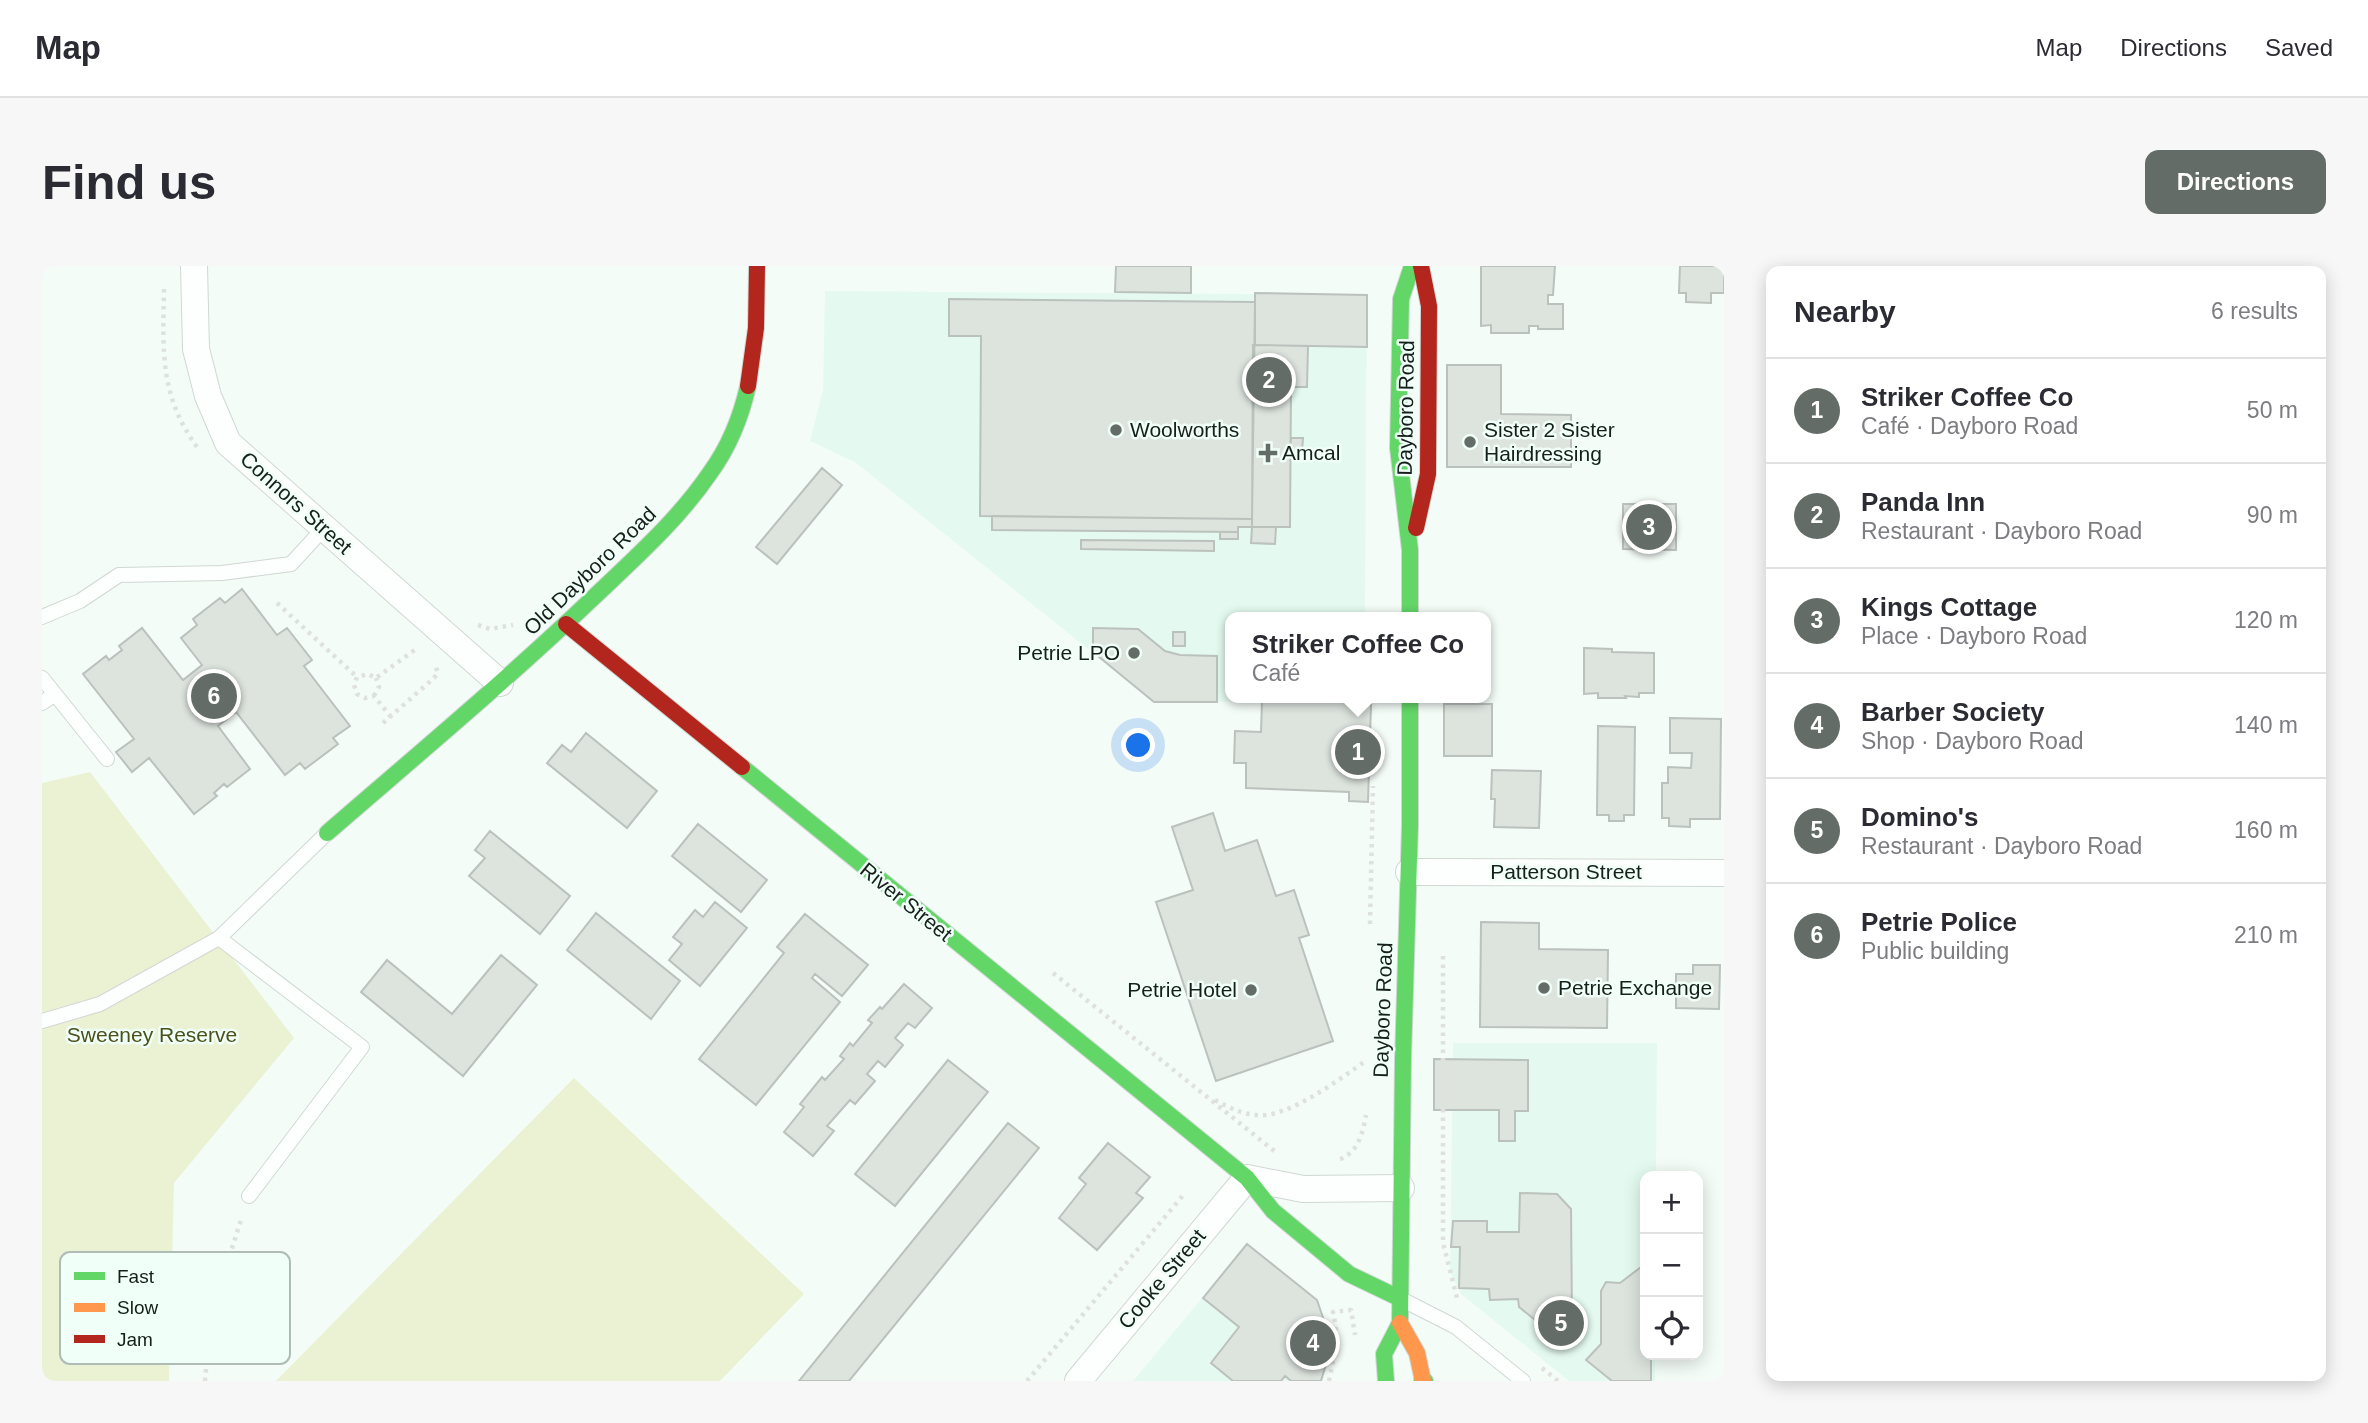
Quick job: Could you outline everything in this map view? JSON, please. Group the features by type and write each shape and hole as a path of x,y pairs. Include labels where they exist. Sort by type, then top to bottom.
{"street":[{"name":"Connors Street","path":"194,266 196,349 208,396 228,443 500,683"},
{"name":"Old Dayboro Road","path":"327,833 566,624 683,510 716,467 736,427 751,374 757,311 757,266"},
{"name":"Dayboro Road","path":"1410,612 1410,550 1398,448 1401,299 1412,266"},
{"name":"Dayboro Road","path":"1410,550 1428,474 1429,306 1421,266"},
{"name":"River Street","path":"566,624 1247,1178 1273,1211 1349,1273 1399,1298"},
{"name":"Dayboro Road","path":"1410,703 1409,872 1399,1298 1400,1323 1417,1353 1423,1381"},
{"name":"Patterson Street","path":"1409,872 1724,873"},
{"name":"River Street","path":"1247,1178 1303,1189 1401,1188"},
{"name":"Cooke Street","path":"1078,1381 1247,1178"},
{"name":"Dayboro Road","path":"1386,1381 1384,1354 1400,1323"}],"lane":[{"path":"42,617 80,601 119,575 222,573 291,564 324,528"},
{"path":"42,678 107,759"},
{"path":"42,703 55,694"},
{"path":"42,1021 100,1004 219,938 327,833"},
{"path":"219,938 362,1047 248,1196"},
{"path":"1399,1298 1456,1328 1523,1381"}],"path":[{"path":"277,603 356,677"},
{"path":"383,723 435,678 438,669 432,662 465,620 490,629 506,628 516,623"},
{"path":"376,678 416,649"},
{"path":"368,674 376,678 379,687 374,696 365,698 357,694 354,685 356,677 368,674"},
{"path":"374,696 391,717"},
{"path":"1370,935 1373,781"},
{"path":"1048,970 1280,1155"},
{"path":"1443,1021 1443,1243 1458,1302 1468,1310"},
{"path":"1367,1046 1367,1073"},
{"path":"1204,1094 1233,1110 1258,1116 1308,1100 1367,1060"},
{"path":"1331,1163 1347,1157 1353,1150 1364,1129 1367,1111"},
{"path":"1027,1381 1185,1193"},
{"path":"230,1252 248,1196"},
{"path":"1329,1381 1336,1347 1337,1329 1333,1312 1351,1310"},
{"path":"1537,1364 1558,1381"}],"shaded area":[{"path":"825,291 1367,295 1365,612 1225,612 1225,702 1154,702 855,462 810,441 823,390"},
{"path":"1453,1043 1657,1043 1656,1171 1640,1171 1640,1360 1655,1360 1655,1381 1569,1381 1461,1294 1450,1272"},
{"path":"1247,1244 1317,1300 1332,1344 1321,1381 1133,1381"}],"green space":[{"name":"Sweeney Reserve","path":"90,772 294,1038 174,1183 172,1252 60,1252 60,1364 169,1364 169,1381 42,1381 42,783"},
{"path":"574,1078 804,1294 720,1381 276,1381"}],"building":[{"path":"1116,266 1191,266 1191,293 1115,292"},
{"path":"1481,266 1555,266 1553,295 1548,295 1548,304 1563,304 1563,329 1538,329 1538,326 1529,326 1529,333 1491,333 1491,325 1481,326"},
{"path":"1680,266 1724,266 1724,293 1711,293 1711,303 1686,302 1686,293 1679,293"},
{"path":"1255,293 1367,295 1367,347 1255,345"},
{"name":"Woolworths","path":"949,299 1255,302 1252,519 980,516 981,336 949,336"},
{"path":"1253,345 1308,346 1307,387 1291,387 1290,527 1252,527"},
{"path":"1447,365 1501,365 1501,414 1571,415 1571,467 1447,467"},
{"path":"1291,438 1303,438 1302,451 1290,451"},
{"path":"822,468 842,485 777,564 756,547"},
{"path":"1623,504 1676,504 1676,550 1623,549"},
{"path":"992,516 1252,519 1252,527 1238,527 1238,532 992,530"},
{"path":"1252,527 1276,527 1275,544 1251,543"},
{"path":"1220,532 1238,532 1238,539 1220,539"},
{"path":"1081,540 1214,541 1214,551 1081,549"},
{"path":"242,589 277,635 287,628 312,660 304,666 350,726 333,738 338,744 305,769 300,763 285,775 236,712 218,726 250,769 227,787 224,784 214,793 217,796 194,814 149,758 132,772 116,752 134,739 83,674 106,656 109,660 122,650 119,646 142,628 183,680 202,665 181,638 197,625 193,619 220,598 225,603"},
{"path":"1093,628 1138,629 1165,651 1180,655 1217,656 1217,702 1154,702 1093,652"},
{"path":"1173,632 1185,632 1185,646 1173,646"},
{"path":"1584,648 1654,653 1654,693 1639,693 1639,697 1625,696 1626,698 1598,698 1598,693 1584,694"},
{"path":"1262,703 1371,705 1368,802 1349,801 1349,792 1246,788 1246,763 1234,763 1235,731 1261,732"},
{"path":"1444,704 1492,704 1492,756 1444,756"},
{"path":"1670,718 1721,719 1720,819 1690,819 1690,827 1669,826 1669,818 1662,818 1662,783 1668,783 1668,767 1691,768 1692,753 1670,753"},
{"path":"1598,726 1635,727 1634,815 1624,815 1624,821 1609,821 1609,815 1597,815"},
{"path":"586,733 657,791 627,828 547,763 562,745 571,752"},
{"path":"1492,770 1541,771 1539,828 1494,827"},
{"name":"Petrie Hotel","path":"1213,813 1225,851 1257,840 1276,896 1294,890 1309,935 1299,938 1333,1041 1216,1081 1156,902 1193,890 1172,827"},
{"path":"698,824 767,880 741,912 672,856"},
{"path":"490,831 570,896 540,934 469,876 485,858 475,850"},
{"path":"715,902 747,928 700,986 669,960 682,944 673,937 695,910 703,917"},
{"path":"596,913 680,981 651,1019 567,950"},
{"path":"805,914 868,965 842,996 815,974 812,978 840,1002 756,1105 699,1059 784,953 777,947"},
{"name":"Petrie Exchange","path":"1481,922 1539,923 1539,949 1608,950 1607,1028 1480,1027"},
{"path":"501,955 537,985 463,1076 361,992 387,960 452,1014"},
{"path":"1693,965 1720,965 1719,1009 1676,1008 1676,974 1693,974"},
{"path":"904,984 932,1008 915,1028 908,1023 895,1038 903,1045 885,1067 878,1061 867,1074 875,1081 855,1104 850,1100 827,1126 834,1131 813,1156 784,1132 804,1107 800,1104 822,1077 825,1080 844,1059 840,1056 850,1043 853,1046 872,1023 868,1020 880,1007 882,1009"},
{"path":"1434,1059 1528,1060 1528,1111 1515,1111 1515,1141 1499,1141 1499,1110 1434,1110"},
{"path":"948,1060 988,1092 895,1206 855,1174"},
{"path":"1008,1123 1039,1148 849,1381 799,1381"},
{"path":"1108,1143 1150,1177 1136,1193 1143,1198 1097,1250 1059,1218 1086,1184 1079,1178"},
{"path":"1520,1193 1557,1194 1571,1209 1572,1317 1555,1336 1519,1307 1518,1299 1490,1300 1489,1289 1459,1288 1460,1247 1451,1247 1453,1221 1487,1221 1487,1232 1519,1232"},
{"path":"1247,1244 1317,1300 1332,1344 1321,1381 1291,1381 1285,1376 1281,1381 1233,1381 1211,1363 1239,1327 1203,1298"},
{"path":"1640,1268 1640,1360 1651,1360 1651,1381 1612,1381 1586,1360 1601,1344 1601,1291 1606,1282 1620,1283"}],"traffic: fast":[{"path":"1410,612 1410,550 1398,448 1401,299 1412,266"},
{"path":"327,833 529,658 670,523 698,490 723,453 738,420 748,386"},
{"path":"1386,1381 1384,1354 1400,1323 1410,703"},
{"path":"742,767 1247,1178 1273,1211 1349,1274 1399,1298"}],"traffic: slow":[{"path":"1400,1323 1417,1353 1423,1381"}],"traffic: jam":[{"path":"748,386 756,328 757,266"},
{"path":"1416,528 1428,474 1429,306 1421,266"},
{"path":"566,624 742,767"}],"place":[{"name":"Panda Inn","path":"1269,380"},
{"name":"Woolworths","path":"1116,430"},
{"name":"Sister 2 Sister Hairdressing","path":"1470,442"},
{"name":"Amcal","path":"1268,453"},
{"name":"Kings Cottage","path":"1649,527"},
{"name":"Petrie LPO","path":"1134,653"},
{"name":"Petrie Police","path":"214,696"},
{"name":"Striker Coffee Co","path":"1358,752"},
{"name":"Petrie Exchange","path":"1544,988"},
{"name":"Petrie Hotel","path":"1251,990"},
{"name":"Domino's","path":"1561,1323"},
{"name":"Barber Society","path":"1313,1343"}]}
